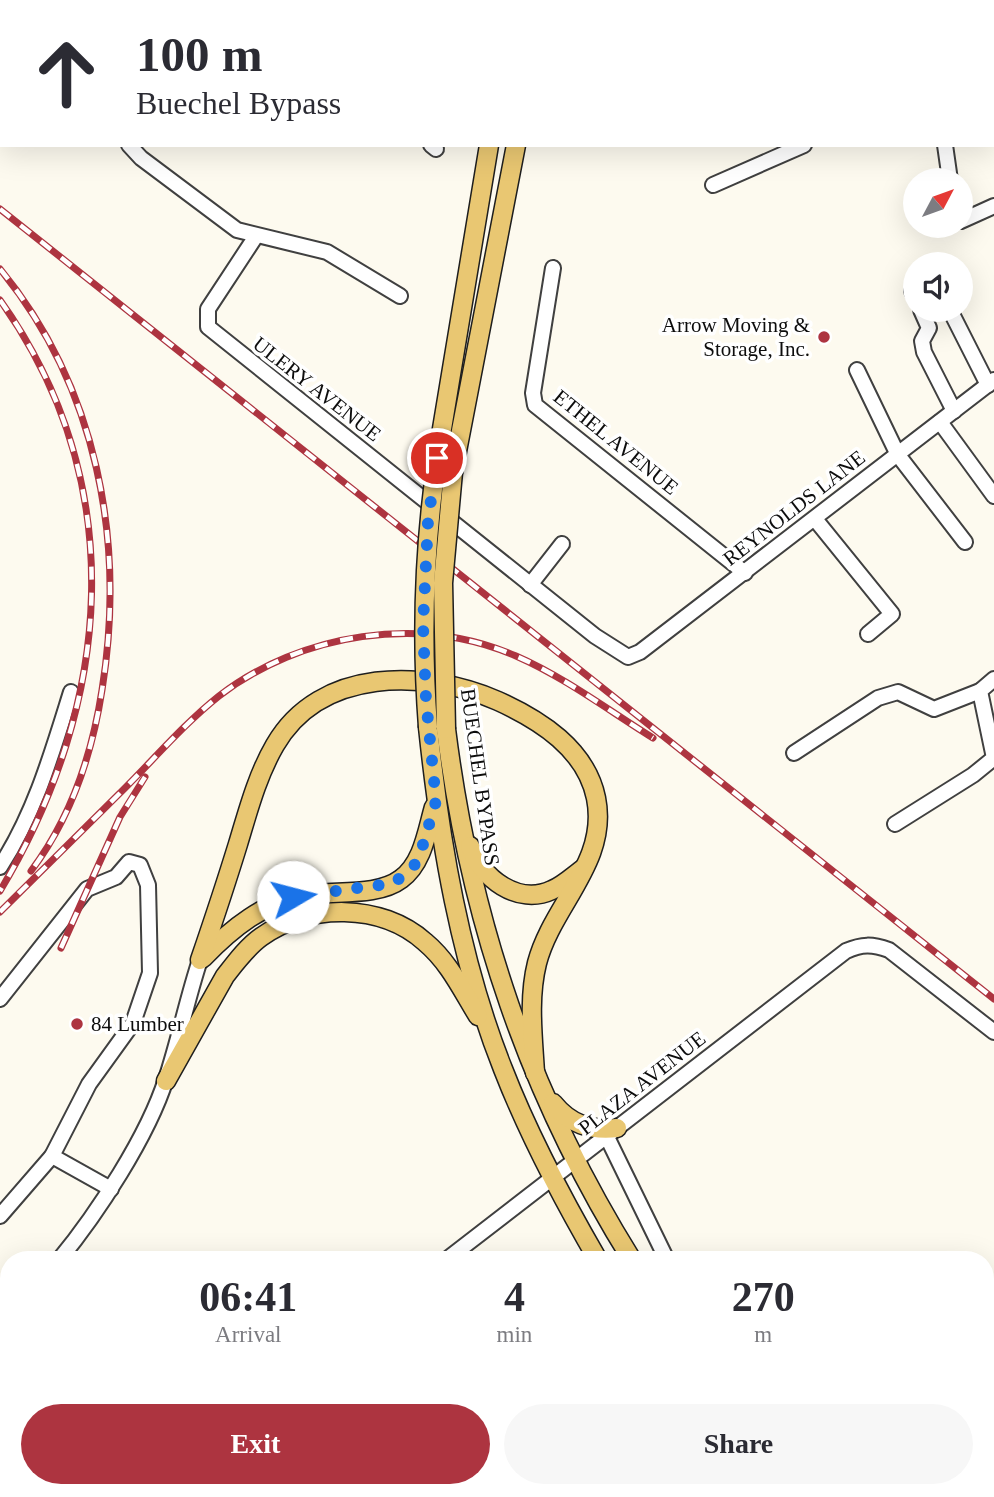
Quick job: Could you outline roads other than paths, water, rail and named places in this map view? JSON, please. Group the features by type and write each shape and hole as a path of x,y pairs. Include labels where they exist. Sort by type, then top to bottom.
{"main road":[{"name":"BUECHEL BYPASS","path":"489,147 428,521 423,600 437,728 458,812 467,865 492,958 538,1082 575,1160 627,1251"},
{"name":"BUECHEL BYPASS","path":"516,147 453,472 443,583 436,801 465,942 492,1037 517,1104 551,1178 593,1251"},
{"path":"200,960 256,787 275,745 293,722 307,710 340,691 365,682 402,679 475,694 512,708 563,740 588,775 597,800 597,839 577,887 552,925 537,962 532,1006 538,1082 561,1112 577,1124 612,1133"},
{"path":"200,960 234,928 279,902 307,895 377,888 401,879 419,856 436,801"},
{"path":"458,812 480,865 510,891 525,895 552,891 584,868"},
{"path":"166,1081 225,976 236,962 262,936 296,918 312,915 367,915 395,923 424,940 453,973 492,1037"}],"street":[{"path":"131,147 237,230 327,252 400,296"},
{"path":"713,184 799,147"},
{"path":"945,147 948,168"},
{"path":"973,216 994,206"},
{"name":"ULERY AVENUE","path":"256,236 208,309 208,327 616,652"},
{"name":"ETHEL AVENUE","path":"553,268 533,393 535,405 744,573"},
{"path":"926,322 929,328 922,341 924,352 954,411"},
{"path":"957,322 991,383"},
{"path":"857,370 898,456 965,542"},
{"name":"REYNOLDS LANE","path":"616,652 628,657 640,652 991,383"},
{"path":"940,422 994,496"},
{"path":"815,519 892,614 868,634"},
{"path":"530,584 562,544"},
{"path":"794,753 878,698 898,692 934,709 980,691 994,679"},
{"path":"895,824 973,775 994,758 980,691"},
{"path":"0,867 29,816 51,761 71,692"},
{"path":"0,999 87,889 116,877 129,862 140,865 148,885 150,972 132,1023 89,1084 52,1156 0,1216"},
{"name":"PLAZA AVENUE","path":"458,1251 846,951 867,944 889,950 994,1032"},
{"path":"66,1251 111,1189 166,1081 200,960"},
{"path":"612,1133 663,1251"},
{"path":"52,1156 111,1189"}],"railway":[{"path":"0,209 994,999"},
{"path":"0,269 33,315 60,364 81,415 96,468 106,522 110,578 102,690 86,762 58,830 31,871"},
{"path":"0,300 42,371 71,444 87,518 92,594 84,670 66,745 38,819 0,891"},
{"path":"0,912 206,706 251,674 286,657 324,645 362,637 401,634 441,636 479,643 516,656 551,674 653,738"},
{"path":"61,948 120,817 145,777"}],"place":[{"name":"Arrow Moving & Storage, Inc.","path":"824,337"},
{"name":"84 Lumber","path":"77,1024"}]}
